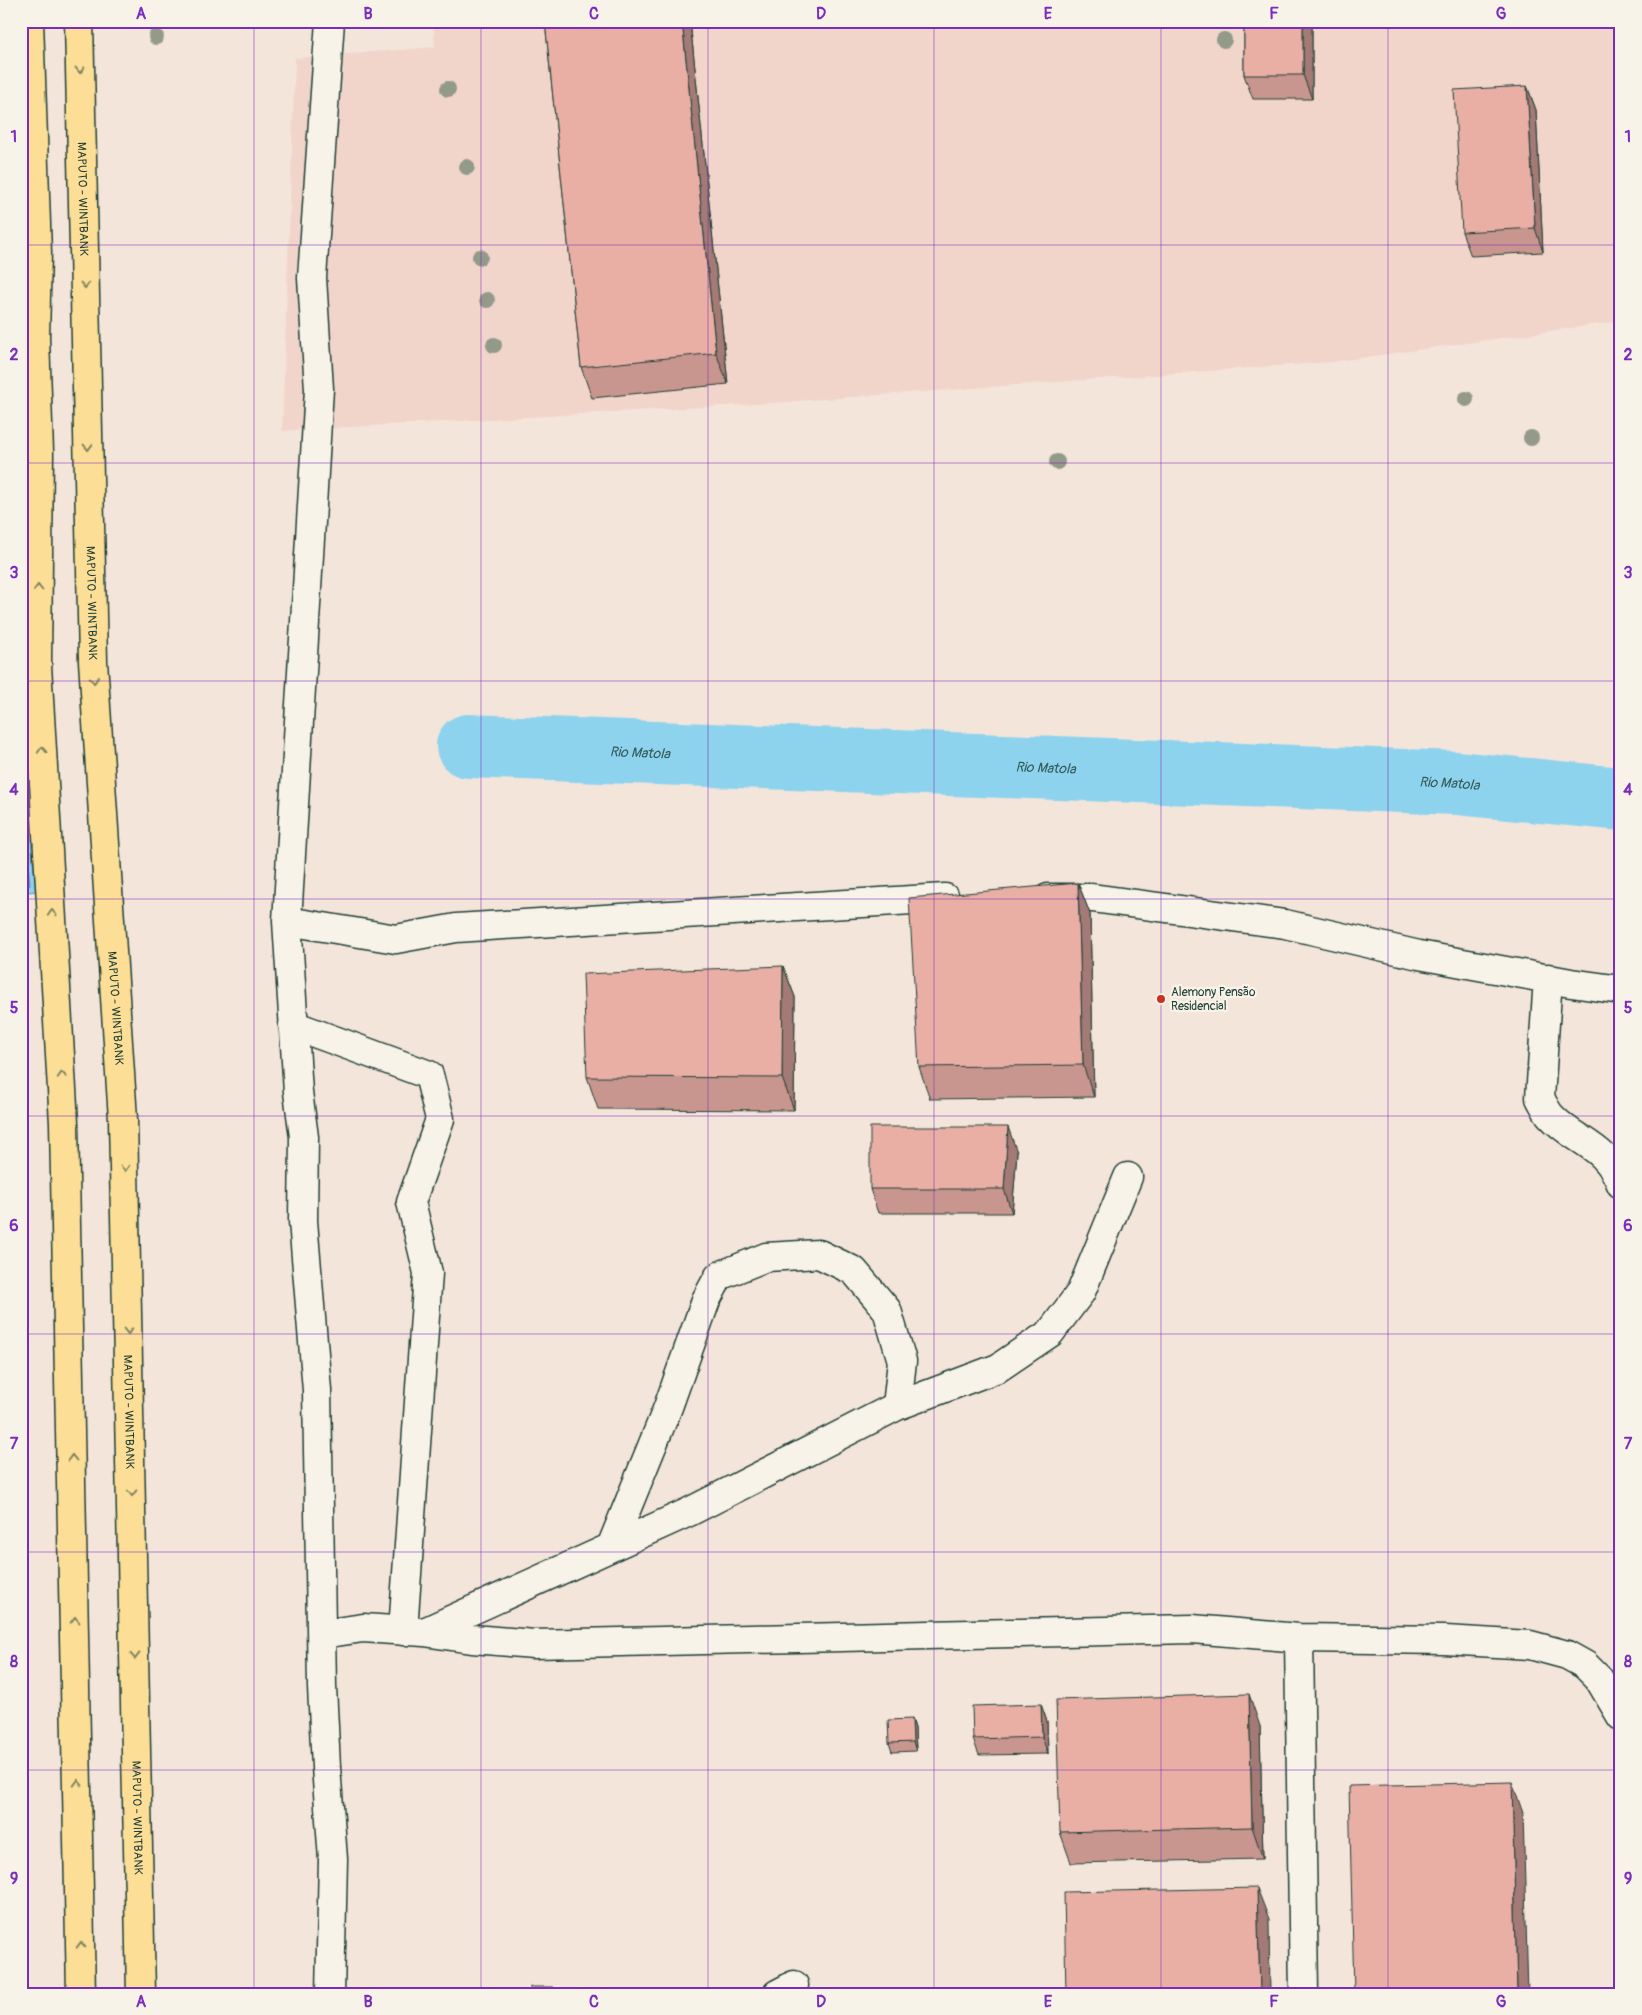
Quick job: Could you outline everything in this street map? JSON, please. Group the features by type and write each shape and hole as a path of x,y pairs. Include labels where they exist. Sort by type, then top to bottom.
{"highway":[{"path":"29,21 37,253 35,338 39,452 37,664 64,1124 82,1994"},
{"name":"MAPUTO - WINTBANK","path":"79,21 93,661 124,1139 141,1994"}],"street":[{"path":"330,21 312,278 318,390 287,921 298,1092 304,1137 303,1221 318,1390 322,1634 326,1758 333,1859 330,1994"},
{"path":"287,921 396,939 456,928 535,925 933,898 972,898"},
{"path":"1022,898 1092,898 1284,924 1418,955 1621,990"},
{"path":"1548,978 1540,1098 1550,1115 1602,1154 1615,1169 1621,1184"},
{"path":"293,1025 429,1075 440,1119 411,1202 428,1273 414,1631"},
{"path":"414,1631 689,1512 897,1406 998,1368 1050,1333 1081,1292 1128,1177"},
{"path":"611,1547 668,1407 706,1300 719,1276 766,1257 819,1254 854,1271 887,1310 902,1361 897,1406"},
{"path":"322,1634 363,1628 414,1631 472,1640 534,1644 1192,1630 1299,1638 1445,1640 1530,1645 1567,1655 1586,1665 1599,1679 1621,1716"},
{"path":"1299,1638 1304,1994"}],"shaded area":[{"path":"433,21 1621,21 1621,321 1332,362 742,405 282,431 295,58 435,47"}],"water":[{"path":"21,740 36,891 21,893"}],"building":[{"path":"545,21 682,21 716,353 581,367"},
{"path":"1244,21 1303,21 1303,75 1244,75"},
{"path":"1527,86 1535,228 1462,232 1454,90"},
{"path":"1078,883 1083,1065 919,1067 909,898"},
{"path":"783,966 782,1078 587,1077 583,974"},
{"path":"870,1127 1008,1127 1004,1189 870,1189"},
{"path":"1249,1694 1252,1827 1060,1832 1056,1700"},
{"path":"1041,1704 1042,1737 973,1739 972,1706"},
{"path":"912,1719 913,1742 889,1743 888,1720"},
{"path":"1512,1782 1517,1994 1354,1994 1349,1786"},
{"path":"1257,1888 1260,1994 1066,1994 1064,1892"},
{"path":"530,1987 553,1987 553,1994 530,1994"}],"waterway":[{"name":"Rio Matola","path":"468,746 1457,783 1621,799"}],"place":[{"name":"Alemony Pensão Residencial","path":"1161,999"}]}
